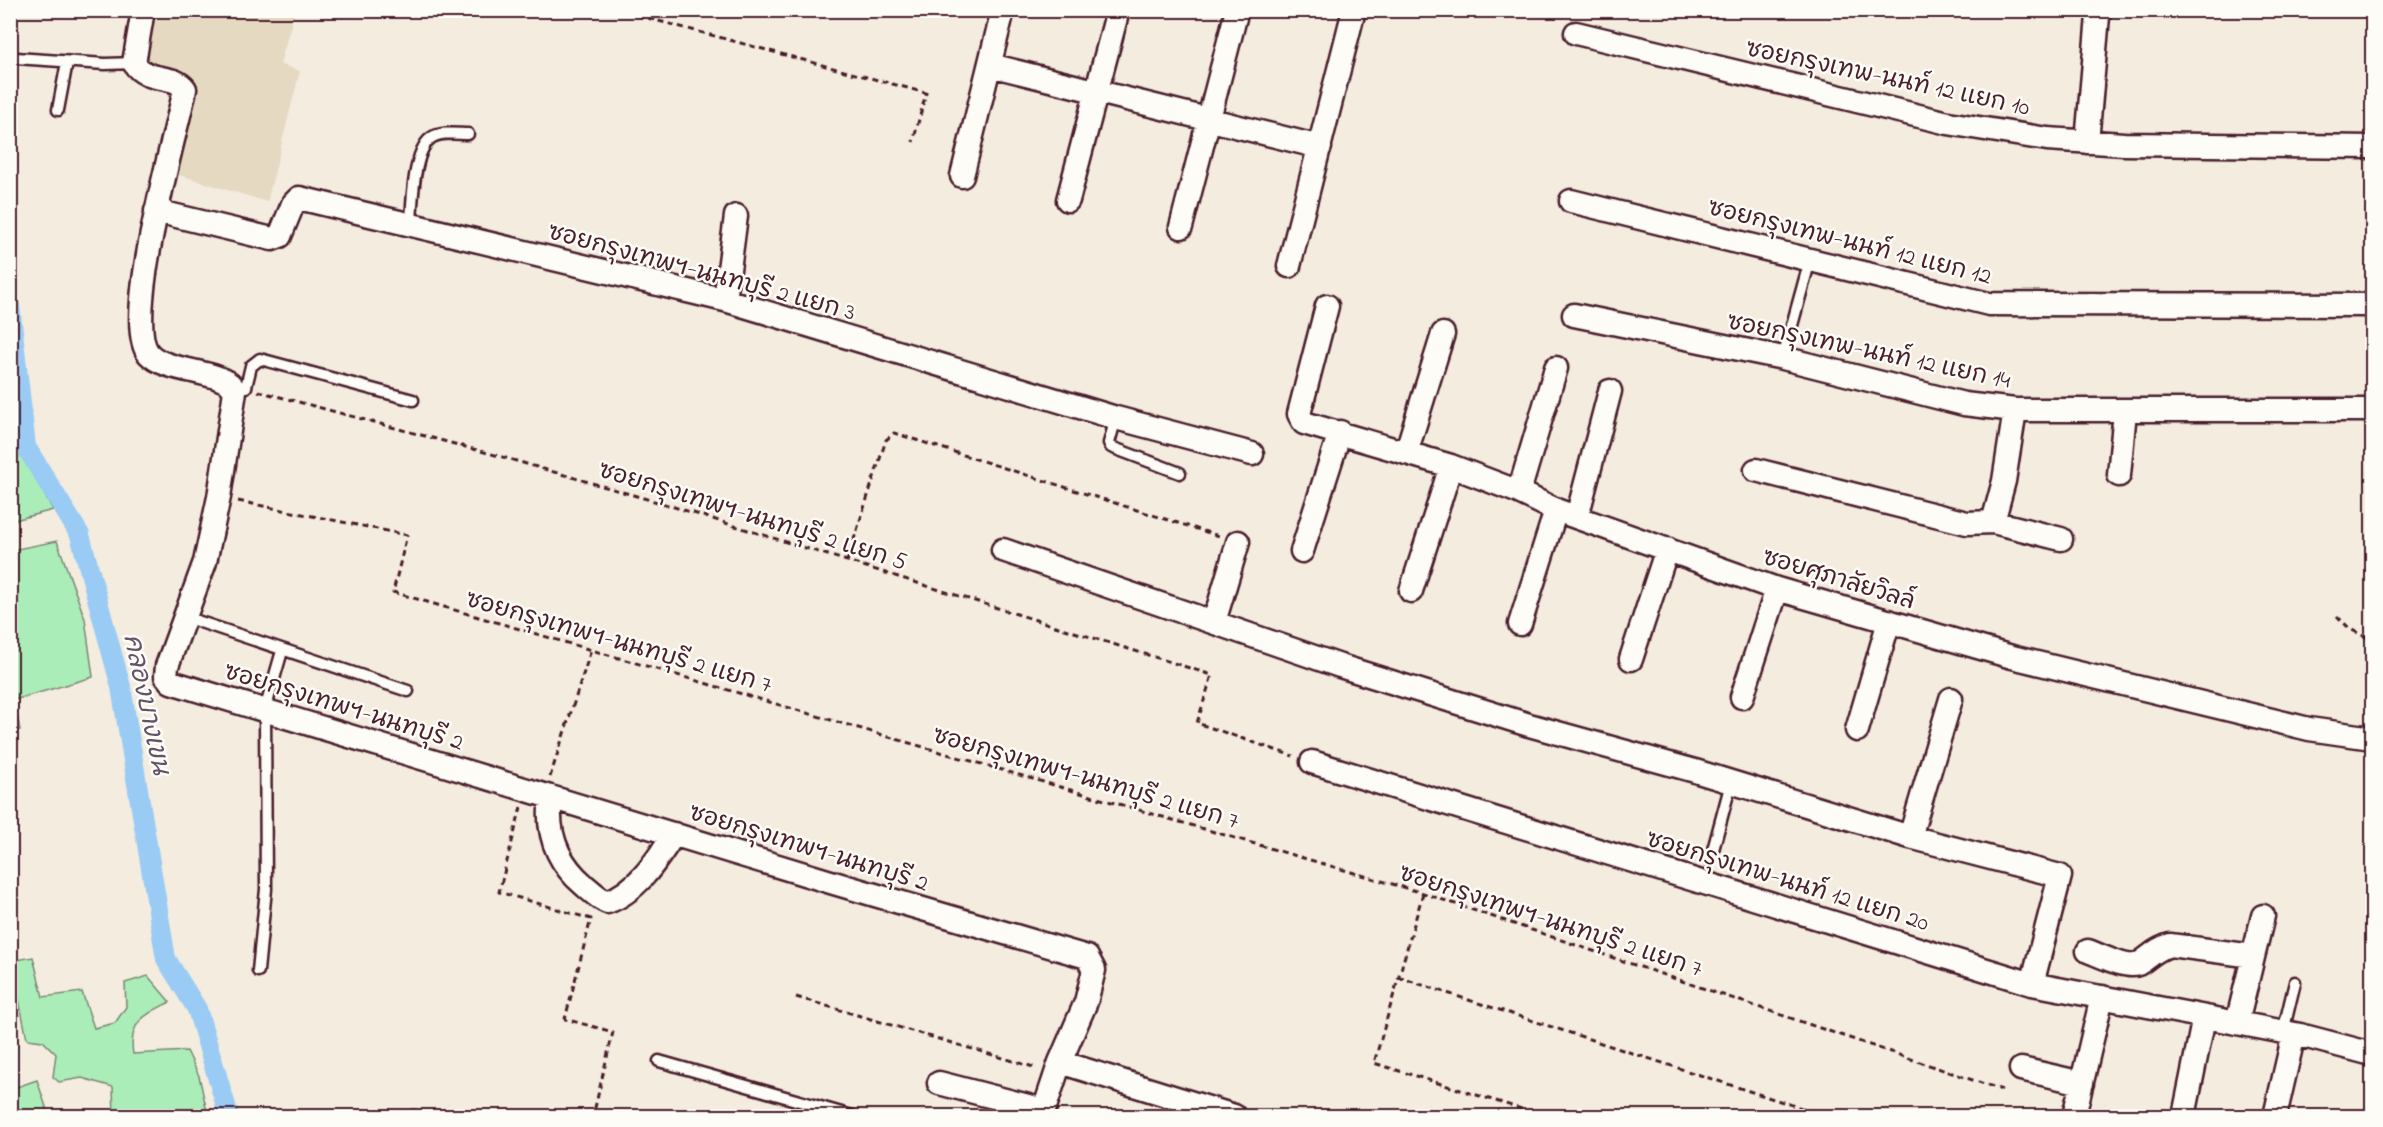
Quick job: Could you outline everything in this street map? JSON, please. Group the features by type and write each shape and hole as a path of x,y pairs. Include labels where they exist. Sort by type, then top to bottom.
{"street":[{"path":"134,63 143,10"},
{"path":"962,176 1003,10"},
{"path":"1068,200 1118,10"},
{"path":"1181,226 1237,10"},
{"path":"1290,266 1354,10"},
{"path":"2087,142 2098,16"},
{"name":"ซอยกรุงเทพ-นนท์ 12 แยก 10","path":"1576,33 1947,123 2048,139 2087,142 2373,147"},
{"name":"ซอยกรุงเทพฯ-นนทบุรี 2","path":"134,63 138,70 146,75 176,82 185,89 156,211 142,298 143,343 148,353 154,358 170,366 228,382 235,392 219,497 205,562 166,666 168,679 171,682 834,884 1088,957 1094,970 1086,1002 1058,1068 1043,1113"},
{"path":"990,65 1320,147"},
{"name":"ซอยกรุงเทพฯ-นนทบุรี 2 แยก 3","path":"156,211 272,239 280,236 293,204 299,198 725,300 1116,418 1252,454"},
{"name":"ซอยกรุงเทพ-นนท์ 12 แยก 12","path":"1571,201 1989,304 2373,305"},
{"path":"725,300 736,216"},
{"name":"ซอยศุภาลัยวิลล์","path":"1327,306 1299,414 1304,423 1451,466 1566,513 1777,589 2012,657 2309,729 2373,738"},
{"name":"ซอยกรุงเทพ-นนท์ 12 แยก 14","path":"1574,315 1783,358 1964,404 2015,410 2373,410"},
{"path":"1406,453 1443,334"},
{"path":"1519,492 1556,368"},
{"path":"1520,624 1566,513 1610,391"},
{"path":"1993,522 2004,481 2015,410"},
{"path":"2119,476 2125,411"},
{"path":"1302,551 1340,432"},
{"path":"1411,591 1451,466"},
{"path":"1756,470 1967,523 1993,522 2061,539"},
{"path":"1214,622 1238,542"},
{"path":"1631,659 1667,549"},
{"path":"1003,550 1407,687 1910,837 2060,876 2032,984"},
{"path":"1742,697 1777,589"},
{"path":"1857,729 1889,621"},
{"path":"1910,837 1951,699"},
{"name":"ซอยกรุงเทพ-นนท์ 12 แยก 20","path":"1312,762 2032,984 2289,1033 2373,1054"},
{"path":"540,794 550,820 560,860 572,875 607,902 634,886 656,862 674,834"},
{"path":"2236,1023 2264,916"},
{"path":"2088,951 2130,966 2139,964 2157,948 2170,945 2253,956"},
{"path":"2074,1116 2102,997"},
{"path":"2184,1116 2204,1017"},
{"path":"2275,1116 2289,1033"},
{"path":"1058,1068 1234,1116"},
{"path":"2021,1070 2082,1083"},
{"path":"939,1083 1043,1113"}],"lane":[{"path":"16,58 67,63 134,63"},
{"path":"58,110 67,63"},
{"path":"411,224 412,185 419,160 428,141 442,134 468,134"},
{"path":"1783,358 1810,260"},
{"path":"246,387 251,366 260,359 413,400"},
{"path":"1116,418 1109,443 1112,447 1180,473"},
{"path":"185,617 408,691"},
{"path":"258,971 266,889 265,710 282,651"},
{"path":"1710,861 1731,783"},
{"path":"2289,1033 2295,982"},
{"path":"659,1061 852,1116"}],"path":[{"path":"618,10 926,93 913,142"},
{"name":"ซอยกรุงเทพฯ-นนทบุรี 2 แยก 5","path":"246,387 534,466 1212,675 1197,723 1312,762"},
{"path":"847,561 886,440 894,433 1238,542"},
{"name":"ซอยกรุงเทพฯ-นนทบุรี 2 แยก 7","path":"219,497 407,535 393,592 1423,893 2002,1090"},
{"path":"2337,616 2350,629 2373,640"},
{"path":"591,650 540,794 499,892 591,919 565,1019 613,1032 593,1116"},
{"path":"1423,893 1374,1063 1544,1116"},
{"path":"1398,977 1826,1116"},
{"path":"796,997 1058,1068"}],"shaded area":[{"path":"281,10 294,14 280,64 300,71 267,202 173,173 192,79 143,63 151,11"}],"green space":[{"path":"11,389 19,449 53,510 11,521"},
{"path":"57,541 85,619 93,677 14,700 20,730 11,732 12,550"},
{"path":"33,957 43,997 82,992 94,1028 115,1023 126,1007 125,983 148,976 170,1002 140,1020 133,1034 133,1054 187,1051 199,1076 208,1116 114,1116 113,1087 82,1078 59,1082 53,1077 56,1054 43,1041 27,1039 11,961"},
{"path":"37,1080 49,1116 11,1116 11,1089"}],"waterway":[{"name":"คลองบางเขน","path":"10,306 26,447 80,535 121,687 166,959 197,1009 229,1116"}]}
